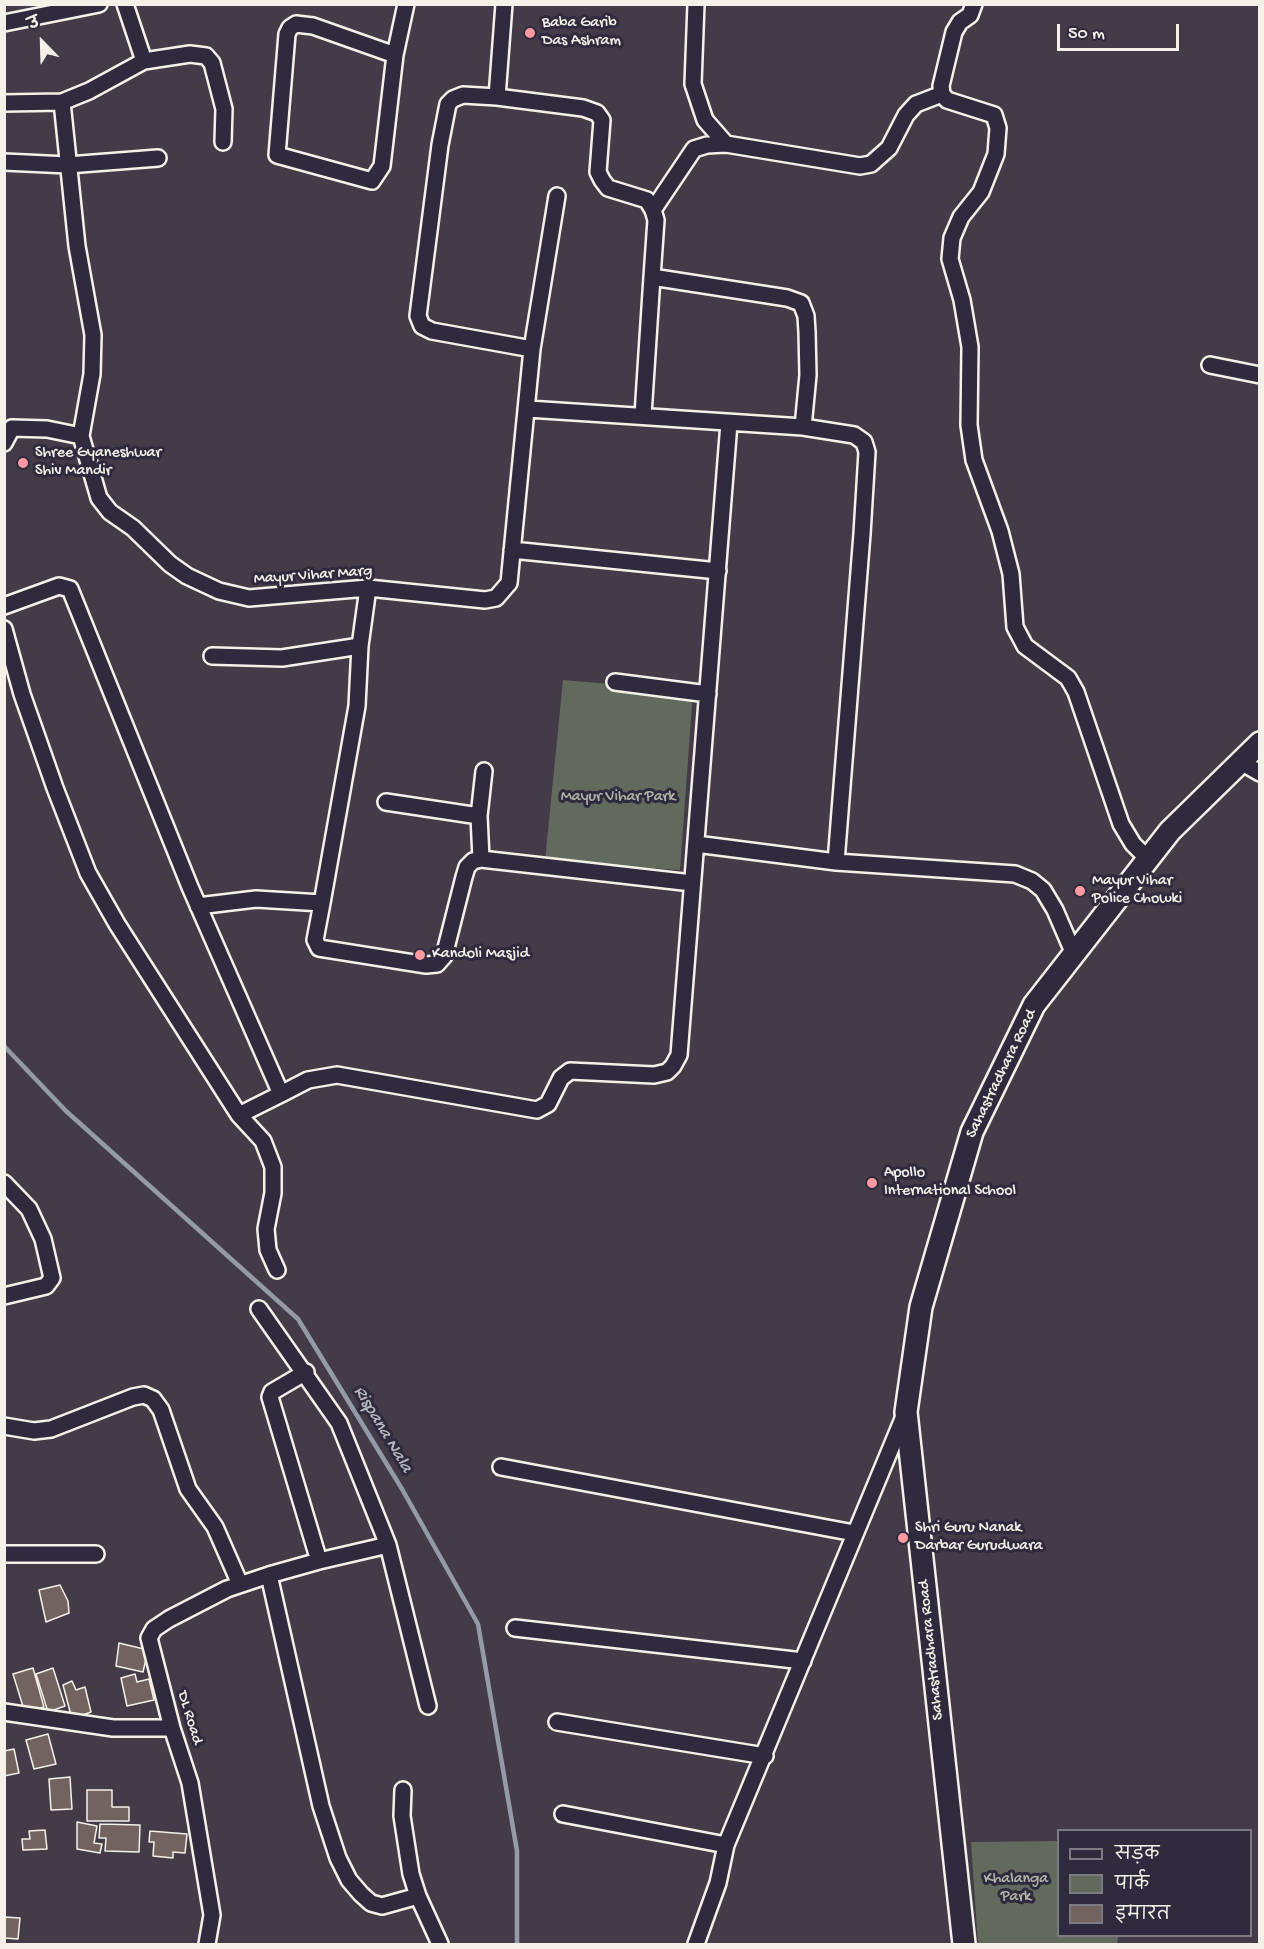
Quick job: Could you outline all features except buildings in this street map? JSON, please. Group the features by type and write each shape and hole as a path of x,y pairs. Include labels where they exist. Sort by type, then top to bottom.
{"main road":[{"name":"Sahastradhara Road","path":"964,1944 906,1412 921,1307 972,1132 1034,1005 1170,831 1260,743"}],"street":[{"path":"4,23 99,4"},
{"path":"125,4 144,61"},
{"path":"395,55 313,26 296,24 290,28 287,34 277,155 372,181 382,166 395,55 406,4"},
{"path":"497,97 504,4"},
{"path":"696,4 693,84 705,120 726,144"},
{"path":"974,4 970,15 960,22 951,41 942,94 947,100 989,111 994,115 998,128 996,154 981,192 961,217 952,238 950,259 962,300 970,347 969,425 974,460 1000,531 1011,574 1015,627 1025,646 1068,678 1076,692 1121,824 1133,844 1148,859"},
{"path":"4,103 63,102 89,91 144,61 190,54 206,56 212,63 224,109 223,142"},
{"path":"653,210 694,149 707,145 726,144 860,166 871,164 889,148 906,115 916,104 942,94"},
{"path":"532,349 432,331 422,326 418,316 440,145 448,104 463,95 583,108 597,113 602,120 598,172 608,188 647,200 653,210 656,220 643,415"},
{"path":"4,443 8,425 47,429 81,436 92,374 93,335 77,246 63,102"},
{"path":"4,162 68,165 158,158"},
{"path":"557,196 532,349 528,409 512,550 718,571"},
{"path":"652,277 787,298 801,303 806,316 807,343 803,427"},
{"path":"1210,365 1260,375"},
{"path":"528,409 803,427 854,435 864,442 867,452 836,862"},
{"path":"239,1115 308,1080 337,1075 537,1110 549,1104 561,1078 570,1071 654,1075 667,1072 679,1055 729,423"},
{"name":"Mayur Vihar Marg","path":"81,436 99,498 110,512 134,528 170,564 187,576 219,591 249,598 368,588 485,600 496,598 509,583 512,550"},
{"path":"4,606 59,586 70,589 198,906 281,1094"},
{"path":"368,588 360,646 357,706 315,940 319,948 436,964 448,947 467,867 470,863 481,859 692,883"},
{"path":"4,629 22,694 88,873 117,924 239,1115 263,1141 273,1167 273,1193 266,1229 268,1250 277,1270"},
{"path":"212,656 282,658 360,646"},
{"path":"615,681 708,693"},
{"path":"1241,762 1260,773"},
{"path":"481,859 479,816 484,771"},
{"path":"386,802 479,816"},
{"path":"696,844 836,862 1015,874 1032,881 1043,890 1055,910 1074,954"},
{"path":"198,906 256,899 322,903"},
{"path":"4,1182 29,1209 43,1239 52,1278 46,1286 4,1296"},
{"path":"259,1309 306,1372 339,1423 388,1545 428,1706"},
{"path":"306,1372 272,1392 270,1397 319,1561"},
{"path":"4,1426 34,1431 51,1429 133,1397 144,1395 153,1399 161,1410 188,1489 215,1527 240,1584"},
{"path":"696,1944 718,1883 726,1845 765,1756 854,1533 906,1412"},
{"path":"501,1467 854,1533"},
{"name":"DL Road","path":"207,1944 212,1915 190,1783 172,1728 149,1638 154,1629 169,1619 240,1584 319,1561 388,1545"},
{"path":"4,1554 96,1554"},
{"path":"269,1575 321,1806 338,1858 350,1880 371,1903 382,1906 418,1896"},
{"path":"515,1628 803,1660"},
{"path":"4,1712 113,1728 172,1728"},
{"path":"557,1722 765,1756"},
{"path":"403,1790 402,1816 411,1874 418,1896 440,1944"},
{"path":"563,1814 726,1845"}],"green space":[{"name":"Mayur Vihar Park","path":"563,680 693,691 680,870 545,861"},
{"name":"Khalanga Park","path":"1057,1841 1057,1937 1118,1937 1117,1944 978,1944 971,1842"}],"waterway":[{"name":"Rispana Nala","path":"4,1046 66,1111 298,1319 402,1489 478,1624 517,1851 517,1944"}],"place":[{"name":"Baba Garib Das Ashram","path":"530,33"},
{"name":"Shree Gyaneshwar Shiv Mandir","path":"23,463"},
{"name":"Mayur Vihar Police Chowki","path":"1080,891"},
{"name":"Kandoli Masjid","path":"420,955"},
{"name":"Apollo International School","path":"872,1183"},
{"name":"Shri Guru Nanak Darbar Gurudwara","path":"903,1538"}]}
